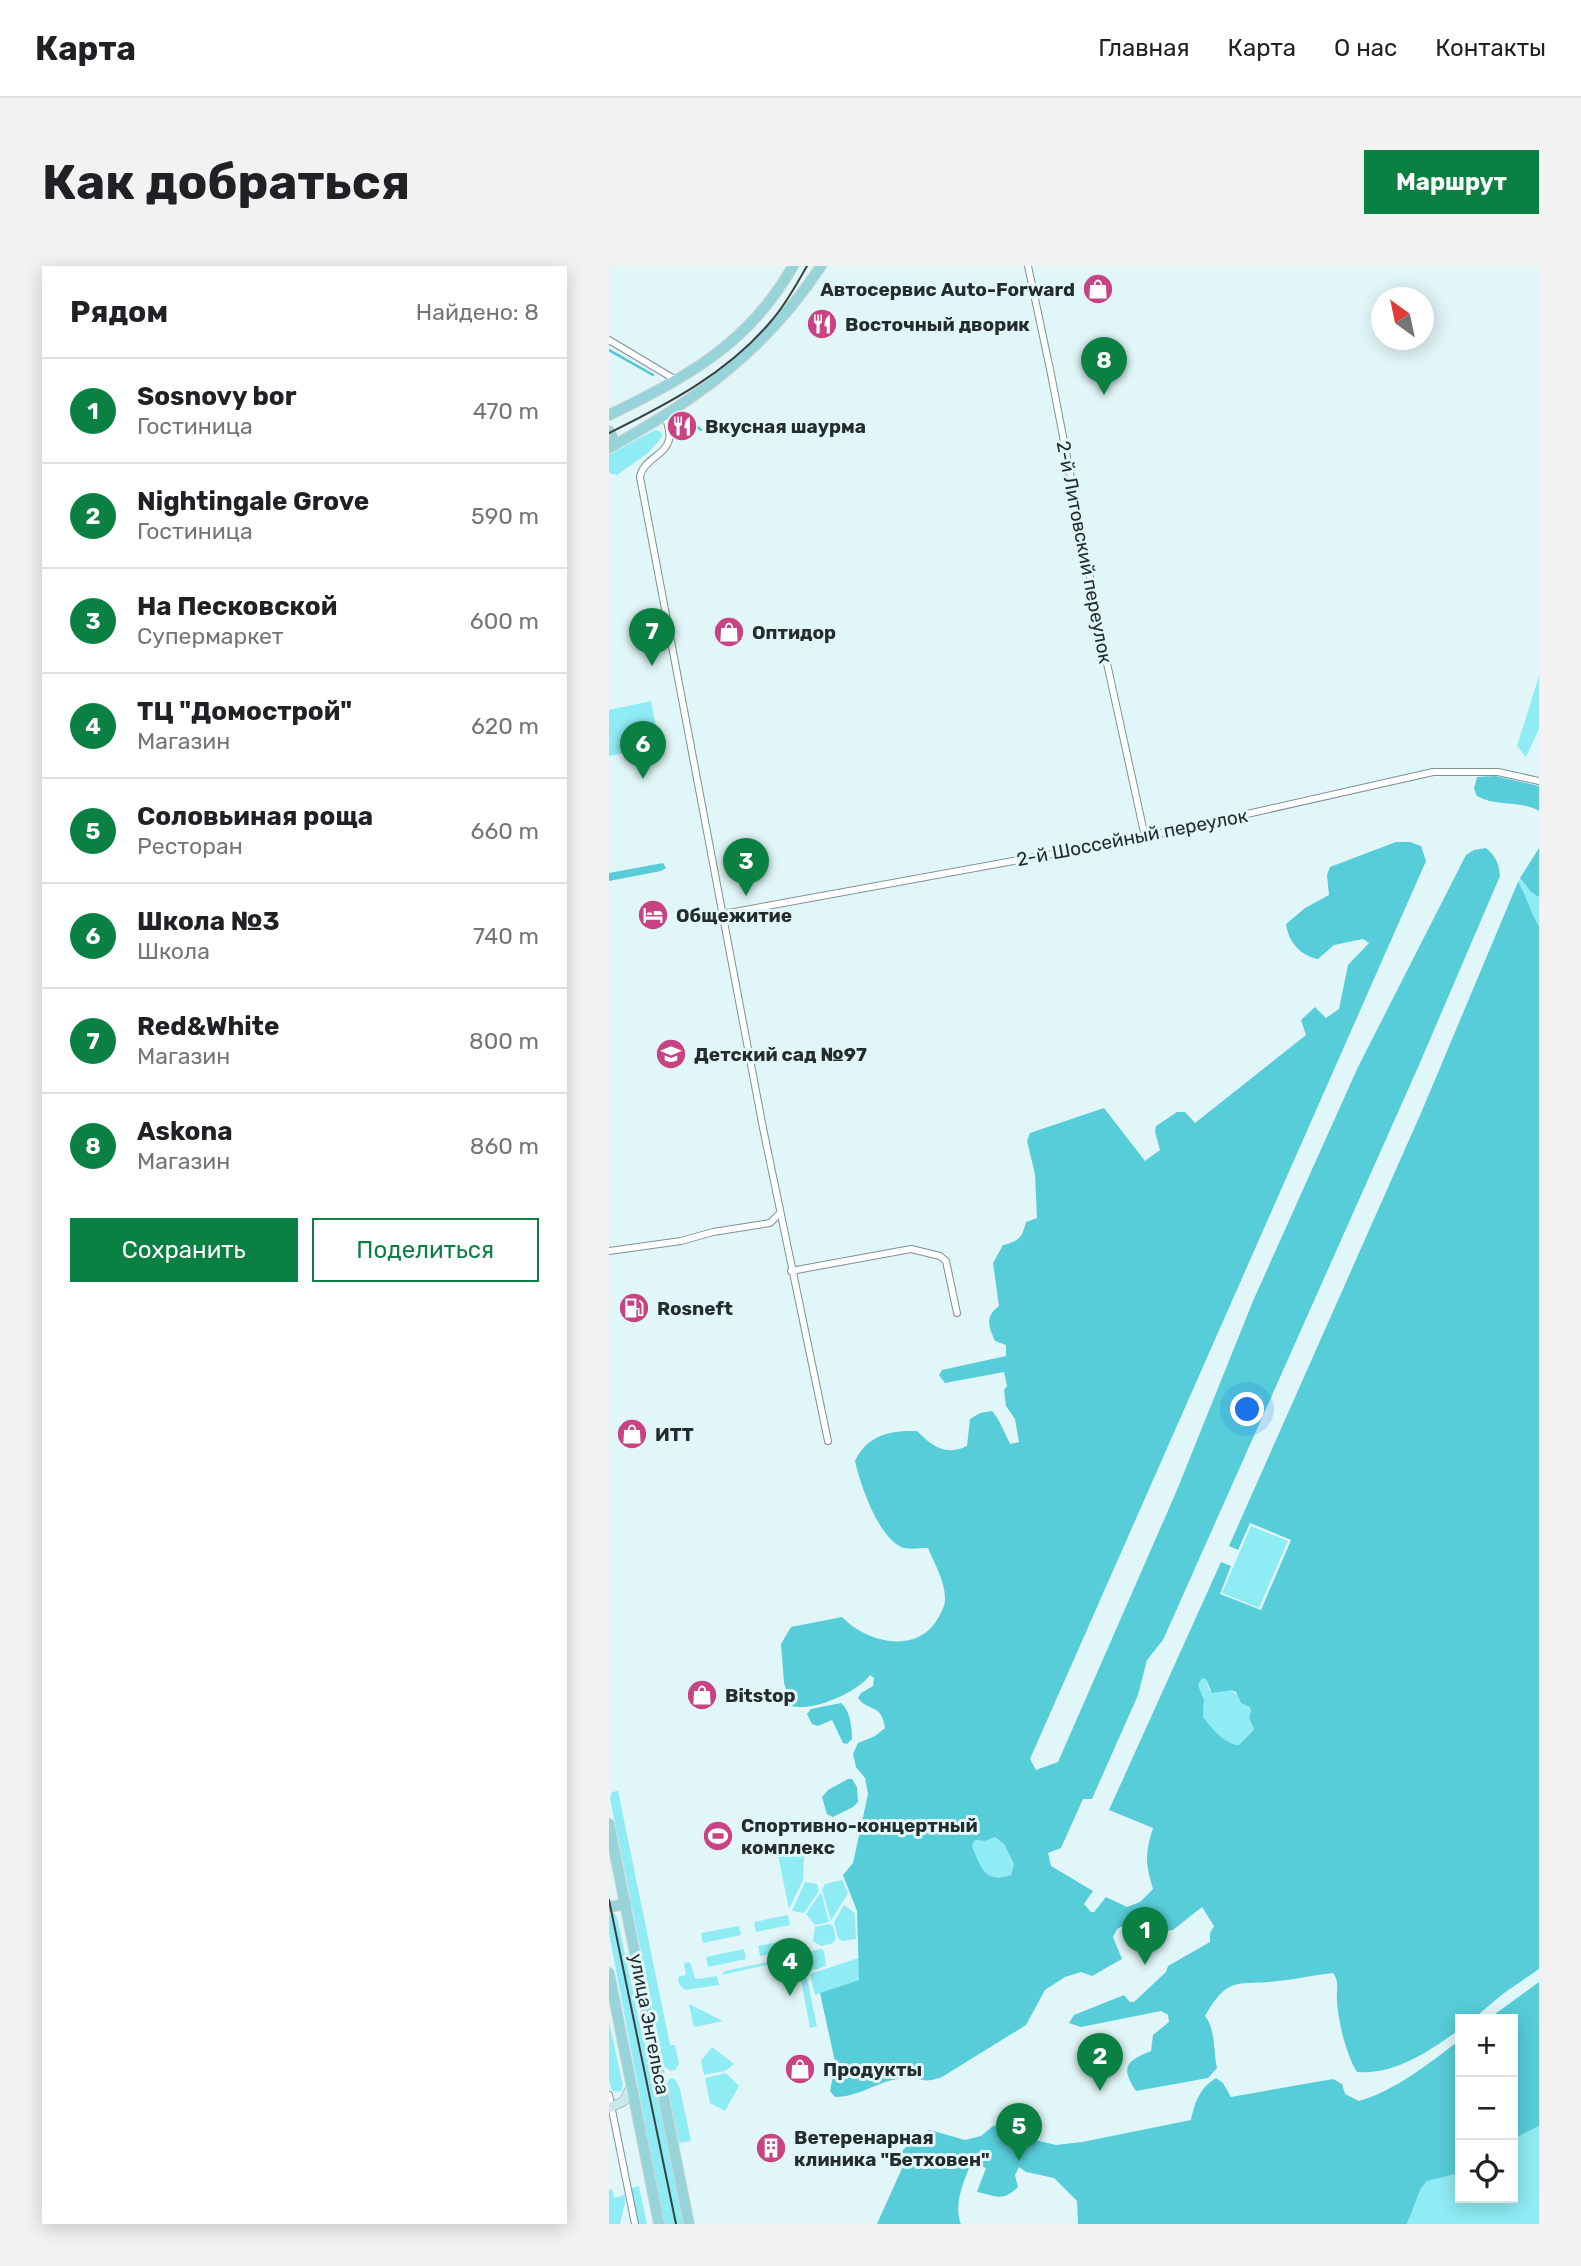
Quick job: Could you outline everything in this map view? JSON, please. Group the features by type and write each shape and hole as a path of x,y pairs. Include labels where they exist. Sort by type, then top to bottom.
{"main road":[{"path":"609,415 701,366 744,333 758,318 793,266"},
{"path":"609,431 613,446 697,395 753,349 781,320 821,266"},
{"name":"улица Энгельса","path":"609,1824 689,2224"},
{"path":"609,1907 626,1904"},
{"name":"улица Энгельса","path":"609,1973 659,2224"}],"street":[{"name":"2-й Литовский переулок","path":"1028,266 1103,645 1145,837"},
{"path":"609,340 676,380"},
{"path":"666,416 669,440 642,468 640,477 791,1271 828,1441"},
{"name":"2-й Шоссейный переулок","path":"723,914 1145,837 1433,772 1498,772 1539,781"},
{"path":"609,1251 681,1241 770,1223 780,1213"},
{"path":"791,1271 911,1249 940,1256 946,1261 957,1313"},
{"name":"улица Энгельса","path":"610,2108 624,2101 631,2086"},
{"path":"609,2095 635,2224"}],"shaded area":[{"path":"655,430 661,432 662,437 648,453 617,475 609,473 609,455"},
{"path":"1539,676 1539,729 1526,757 1517,746"},
{"path":"651,701 660,746 609,756 609,710"},
{"path":"1495,776 1539,786 1539,811 1477,796 1474,789 1477,777"},
{"path":"1396,842 1410,842 1421,846 1426,861 1030,1759 1036,1770 1058,1762 1177,1490 1253,1301 1358,1067 1466,855 1486,848 1496,860 1500,876 1419,1065 1163,1640 1147,1660 1138,1695 1092,1799 1083,1799 1061,1848 1048,1853 1051,1866 1093,1891 1084,1904 1091,1912 1094,1912 1106,1897 1127,1907 1140,1902 1153,1889 1147,1858 1153,1828 1109,1810 1221,1562 1231,1566 1220,1594 1261,1610 1291,1540 1250,1523 1238,1550 1229,1546 1421,1113 1518,882 1539,926 1539,1969 1479,2014 1455,2014 1455,2032 1425,2053 1385,2070 1371,2072 1357,2072 1349,2056 1341,2027 1337,1983 1333,1973 1235,1985 1221,1994 1205,2016 1213,2034 1217,2068 1208,2078 1136,2091 1128,2076 1128,2066 1136,2058 1151,2051 1153,2035 1169,2022 1168,2015 1161,2011 1081,2027 1069,2023 1074,2015 1124,1995 1130,2002 1134,2002 1166,1972 1168,1966 1210,1942 1210,1933 1214,1926 1202,1907 1173,1930 1155,1932 1136,1919 1117,1929 1113,1937 1122,1959 1092,1976 1081,1972 1065,1977 1045,1990 1026,2025 942,2077 929,2080 895,2079 853,2094 835,2097 830,2091 833,2076 837,2071 820,1993 859,1980 857,1911 843,1875 853,1863 868,1794 865,1778 856,1767 853,1754 858,1743 875,1736 885,1728 881,1714 858,1698 873,1686 874,1678 870,1675 856,1688 834,1699 811,1706 792,1706 784,1683 781,1644 791,1627 842,1617 864,1633 890,1641 916,1638 928,1631 937,1620 944,1605 945,1594 928,1548 901,1547 885,1532 866,1495 855,1461 866,1445 889,1433 917,1431 928,1442 940,1448 959,1449 967,1446 970,1419 980,1413 992,1411 1010,1444 1019,1442 1015,1419 1006,1406 1004,1390 1007,1386 1004,1372 945,1383 939,1375 942,1370 1006,1356 1006,1345 995,1341 989,1326 991,1314 999,1306 993,1263 1003,1245 1016,1240 1026,1222 1037,1218 1035,1174 1027,1141 1030,1133 1104,1108 1145,1161 1160,1150 1156,1126 1177,1112 1185,1112 1195,1123 1306,1035 1301,1020 1315,1007 1326,1018 1339,1009 1348,965 1369,943 1363,939 1334,945 1318,959 1306,955 1296,947 1286,924 1305,908 1329,895 1327,875 1330,867","holes":["1202,1678 1206,1679 1212,1693 1232,1690 1236,1692 1241,1703 1251,1710 1249,1718 1254,1729 1239,1745 1223,1739 1203,1717 1204,1700 1198,1685","995,1837 1004,1844 1014,1864 1011,1875 989,1875 978,1861 972,1846 975,1840 985,1841"]},
{"path":"1539,848 1539,897 1531,892 1520,878"},
{"path":"663,863 666,868 661,871 609,881 609,873"},
{"path":"1520,878 1531,892 1539,897 1539,926 1518,882"},
{"path":"1251,1526 1288,1541 1259,1608 1222,1593"},
{"path":"1202,1677 1206,1679 1209,1690 1232,1690 1251,1710 1249,1718 1254,1728 1239,1745 1223,1739 1203,1717 1204,1700 1198,1685"},
{"path":"841,1703 847,1710 851,1724 852,1739 847,1744 843,1743 832,1720 818,1726 812,1724 807,1714 811,1709"},
{"path":"852,1779 857,1787 858,1802 833,1817 827,1814 822,1797 828,1790"},
{"path":"618,1791 670,2045 675,2045 679,2064 675,2070 670,2071 664,2066 610,1798 612,1792"},
{"path":"995,1837 1004,1844 1014,1864 1011,1875 989,1875 978,1861 972,1846 975,1840 985,1841"},
{"path":"838,1843 827,1857 820,1850 810,1850 804,1856 803,1880 789,1909 778,1855"},
{"path":"842,1880 848,1893 831,1921 822,1890 825,1884"},
{"path":"805,1882 817,1884 819,1891 804,1913 792,1911"},
{"path":"821,1892 829,1922 815,1925 806,1914"},
{"path":"844,1905 855,1913 856,1939 842,1941 838,1938 834,1922"},
{"path":"614,1913 643,2039 649,2053 684,2224 664,2224 609,1933 609,1914"},
{"path":"788,1915 790,1925 756,1932 754,1922"},
{"path":"829,1924 833,1926 836,1938 833,1943 821,1946 813,1941 815,1927"},
{"path":"739,1926 741,1935 703,1943 701,1933"},
{"path":"793,1939 795,1949 760,1956 758,1946"},
{"path":"744,1949 746,1959 708,1967 706,1957"},
{"path":"821,1949 824,1951 826,1966 815,1970 808,1967 805,1952"},
{"path":"802,1955 817,2026 810,2028 797,1958 722,1975 725,1971"},
{"path":"859,1958 859,1980 815,1995 810,1974"},
{"path":"690,1962 695,1978 717,1976 719,1985 685,1990 679,1984 678,1977 686,1975 684,1963"},
{"path":"1539,1982 1539,2126 1518,2136 1518,2014 1495,2014"},
{"path":"689,2004 723,2021 694,2027"},
{"path":"609,2022 623,2085 618,2092 612,2090 609,2080"},
{"path":"1455,2044 1455,2174 1427,2181 1421,2188 1407,2224 1078,2224 1077,2201 1054,2178 1026,2172 1019,2167 1015,2175 1018,2187 1008,2195 994,2196 977,2192 986,2168 972,2162 959,2201 961,2224 877,2224 903,2166 896,2157 916,2137 930,2130 965,2140 981,2136 993,2126 1007,2124 1035,2140 1056,2145 1082,2142 1191,2120 1199,2096 1216,2078 1223,2083 1231,2097 1333,2079 1342,2084 1345,2094 1359,2101 1386,2090"},
{"path":"712,2047 734,2064 725,2071 704,2075 701,2061"},
{"path":"726,2073 739,2086 725,2111 710,2103 705,2078"},
{"path":"670,2078 675,2079 680,2089 691,2141 679,2143 667,2084"},
{"path":"1539,2126 1539,2224 1407,2224 1421,2188 1427,2181 1455,2174 1455,2203 1518,2203 1518,2136"},
{"path":"639,2186 647,2224 637,2224 631,2188"},
{"path":"612,2189 614,2198 625,2195 620,2224 609,2224 609,2190"}],"waterway":[{"path":"609,350 653,375"},
{"path":"689,420 701,430"}],"tram line":[{"path":"609,433 697,385 737,356 777,314 807,266"},
{"path":"609,1900 676,2224"}],"place":[{"name":"Автосервис Auto-Forward","path":"1098,289"},
{"name":"Восточный дворик","path":"822,324"},
{"name":"Askona","path":"1104,395"},
{"name":"Вкусная шаурма","path":"682,426"},
{"name":"Оптидор","path":"729,632"},
{"name":"Red&White","path":"652,666"},
{"name":"Школа №3","path":"643,779"},
{"name":"На Песковской","path":"746,896"},
{"name":"Общежитие","path":"653,915"},
{"name":"Детский сад №97","path":"671,1054"},
{"name":"Rosneft","path":"634,1308"},
{"name":"ИТТ","path":"632,1434"},
{"name":"Bitstop","path":"702,1695"},
{"name":"Спортивно-концертный комплекс","path":"718,1836"},
{"name":"Sosnovy bor","path":"1145,1965"},
{"name":"ТЦ \"Домострой\"","path":"790,1996"},
{"name":"Продукты","path":"800,2069"},
{"name":"Nightingale Grove","path":"1100,2091"},
{"name":"Ветеренарная клиника \"Бетховен\"","path":"771,2148"},
{"name":"Соловьиная роща","path":"1019,2161"}]}
